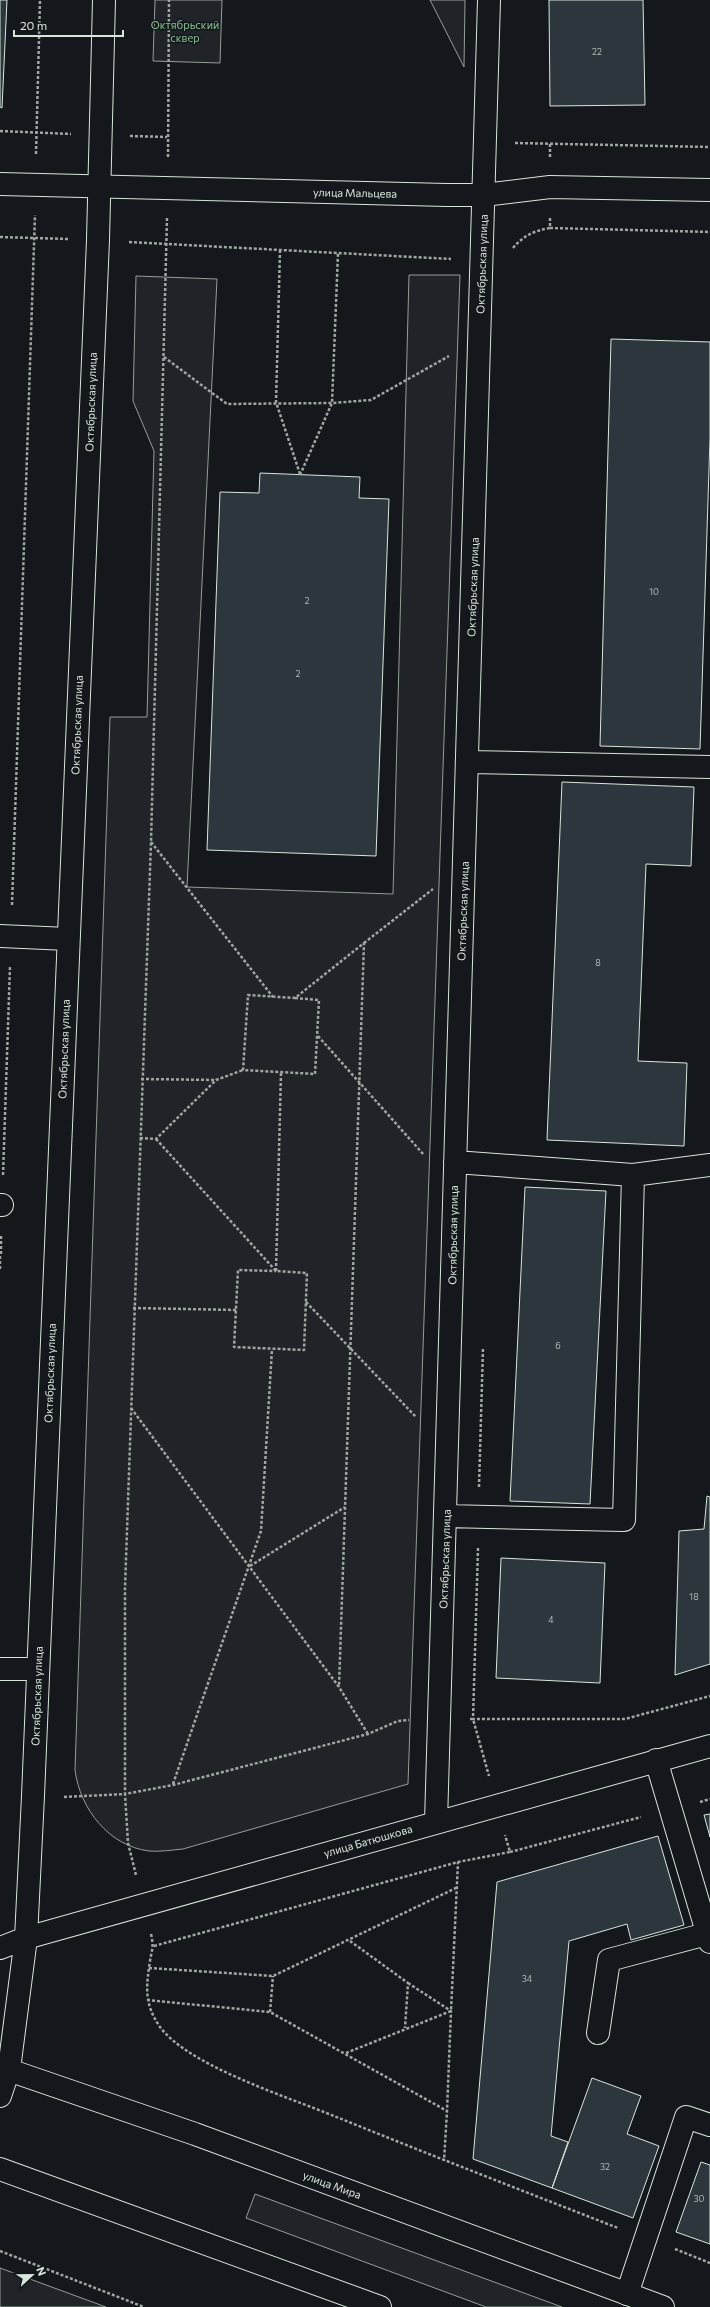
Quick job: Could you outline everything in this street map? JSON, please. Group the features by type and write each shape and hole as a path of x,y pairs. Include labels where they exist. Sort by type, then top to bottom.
{"street":[{"name":"Октябрьская улица","path":"0,2096 26,1938 98,240 98,187 104,0"},
{"name":"Октябрьская улица","path":"436,1822 448,1451 454,1188 465,864 489,0"},
{"name":"улица Мальцева","path":"0,184 484,195 550,187 710,190"},
{"path":"468,762 710,767"},
{"path":"6,937 68,939"},
{"path":"455,1162 633,1175 710,1165"},
{"path":"446,1516 624,1520 633,1175"},
{"path":"0,1669 38,1669"},
{"name":"улица Батюшкова","path":"0,1948 26,1938 143,1904 710,1746"},
{"path":"598,2033 609,1960 709,1937 656,1760"},
{"name":"улица Мира","path":"4,2068 196,2134 658,2306"},
{"path":"627,2294 686,2117 710,2125"},
{"path":"0,2169 380,2307"}],"path":[{"path":"0,1269 1,1205 4,1156 6,937 36,185 40,0"},
{"path":"169,0 167,244 151,842 133,1308 125,1588 125,1794 128,1843 154,1946 149,1968 146,2000 161,2027 176,2041 221,2070 444,2161 710,2263"},
{"path":"0,131 168,137"},
{"path":"486,143 710,148"},
{"path":"550,144 550,228"},
{"path":"0,237 98,240 510,263 513,247 523,237 536,230 550,228 710,232"},
{"path":"280,250 276,402 300,475 332,403 338,253"},
{"path":"164,358 227,404 276,402 332,403 371,400 480,337"},
{"path":"151,842 273,997"},
{"path":"295,998 465,864"},
{"path":"339,1687 364,943"},
{"path":"142,1079 216,1080 243,1070 315,1074 319,1000 248,995 243,1070"},
{"path":"317,1036 454,1188"},
{"path":"276,1271 281,1072"},
{"path":"156,1139 216,1080"},
{"path":"140,1138 156,1139 276,1271"},
{"path":"238,1270 276,1271 306,1273 304,1350 234,1347 238,1270"},
{"path":"306,1302 479,1483"},
{"path":"133,1308 236,1310"},
{"path":"483,1340 474,1719 510,1852"},
{"path":"173,1785 261,1531 272,1349"},
{"path":"130,1407 339,1687 368,1734"},
{"path":"249,1567 345,1507"},
{"path":"33,1796 68,1797 125,1794 173,1785 368,1734 398,1720 625,1719 710,1696"},
{"path":"154,1946 458,1862 510,1852 710,1799"},
{"path":"444,2161 458,1862"},
{"path":"149,1968 273,1976 458,1887"},
{"path":"350,1940 408,1983 451,2011"},
{"path":"270,2012 273,1976"},
{"path":"406,2028 408,1983"},
{"path":"146,2000 270,2012 346,2053 447,2111"},
{"path":"346,2053 451,2011"},
{"path":"0,2251 144,2307"}],"green space":[{"name":"Октябрьский сквер","path":"155,0 222,0 220,63 153,61"},
{"path":"430,0 465,0 464,67"},
{"path":"409,275 460,275 408,1784 183,1849 149,1851 135,1848 121,1842 99,1823 83,1798 75,1770 110,717 147,717 154,451 133,401 136,276 217,279 187,887 393,894"},
{"path":"255,2194 562,2307 486,2307 246,2218"},
{"path":"0,2268 106,2307 0,2307"}],"building":[{"path":"0,0 7,0 2,108 0,107"},
{"path":"549,0 643,0 645,105 550,106"},
{"path":"611,339 710,342 710,438 700,749 600,746"},
{"path":"260,473 360,477 359,498 389,499 376,856 207,850 220,492 259,493"},
{"path":"562,782 694,787 691,866 646,864 638,1061 687,1063 684,1146 547,1140"},
{"path":"525,1187 606,1191 590,1504 510,1501"},
{"path":"707,1496 710,1497 710,1664 675,1675 679,1531 704,1529"},
{"path":"501,1558 605,1563 600,1683 496,1678"},
{"path":"710,1814 710,1837 704,1815"},
{"path":"658,1836 684,1925 631,1940 627,1924 569,1941 551,2136 568,2142 552,2188 473,2159 497,1882"},
{"path":"592,2078 641,2096 627,2134 659,2146 633,2218 552,2188"},
{"path":"701,2162 710,2165 710,2244 676,2232"}]}
